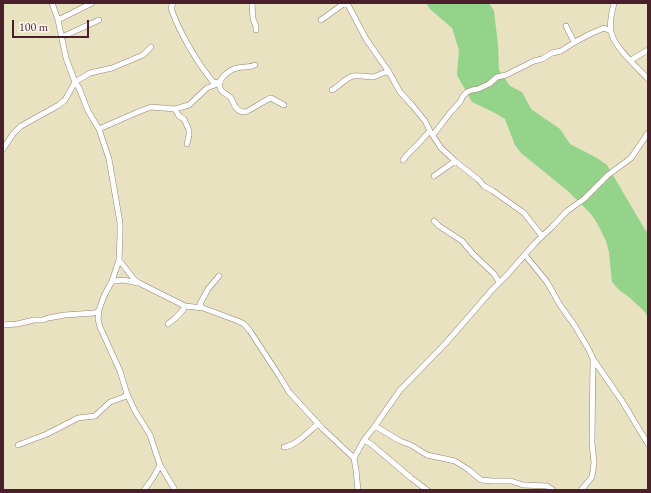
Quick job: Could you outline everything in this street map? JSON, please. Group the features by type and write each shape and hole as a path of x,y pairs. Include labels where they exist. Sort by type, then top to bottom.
{"street":[{"path":"52,3 58,20 66,58 74,82 79,88 88,111 99,130 109,159 120,223 119,260 112,281 99,310 98,319 100,327 120,371 127,394 135,411 150,435 160,465 175,490"},
{"path":"58,20 92,3"},
{"path":"173,3 171,8 185,38 213,82 220,83"},
{"path":"252,3 253,19 256,30"},
{"path":"321,20 347,3 366,39 389,72 400,92 425,122 441,148 484,186 524,213 542,236"},
{"path":"614,3 610,20 610,31 614,41 648,79"},
{"path":"62,37 99,20"},
{"path":"566,26 575,42"},
{"path":"403,160 424,137 432,133 467,92 489,84 497,77 506,75 552,53 561,51 575,42 604,28 610,31"},
{"path":"3,149 5,140 21,126 59,106 65,100 74,82 90,73 112,68 143,55 151,47"},
{"path":"631,60 648,50"},
{"path":"255,65 233,69 222,78 220,83 222,91 231,97 235,108 240,111 245,112 271,98 284,106"},
{"path":"332,90 352,76 367,77 376,76 386,71 389,72"},
{"path":"99,130 138,112 151,108 175,109 189,105 206,88 220,83"},
{"path":"175,109 179,116 184,119 189,130 189,136 186,144"},
{"path":"358,490 354,458 364,440 400,390 444,344 536,242 552,228 567,211 584,199 608,175 631,158 648,133"},
{"path":"434,176 455,161"},
{"path":"434,221 439,226 462,240 473,254 494,274 499,282"},
{"path":"525,255 547,282 593,359 622,401 648,444"},
{"path":"119,260 139,283"},
{"path":"203,308 200,304 208,289 219,276"},
{"path":"112,281 123,280 139,283 185,306 203,308 244,324 289,392 318,424 354,458"},
{"path":"168,324 183,311 185,306"},
{"path":"3,325 43,320 65,315 94,313 99,310"},
{"path":"581,490 592,477 594,463 592,443 593,359"},
{"path":"18,445 46,434 78,418 95,416 110,402 124,397 127,394"},
{"path":"284,447 287,447 300,440 318,424"},
{"path":"375,426 400,441 412,445 427,454 455,461 481,480 511,481 523,485 547,486 553,490"},
{"path":"364,440 371,444 427,490"},
{"path":"144,490 160,465"}],"green space":[{"path":"426,3 489,3 494,11 499,70 510,86 522,92 531,109 560,129 570,144 607,165 648,233 648,318 645,312 619,290 612,282 609,252 606,241 591,214 569,192 521,153 515,145 505,119 472,102 457,75 459,50 452,28 430,9"}]}
